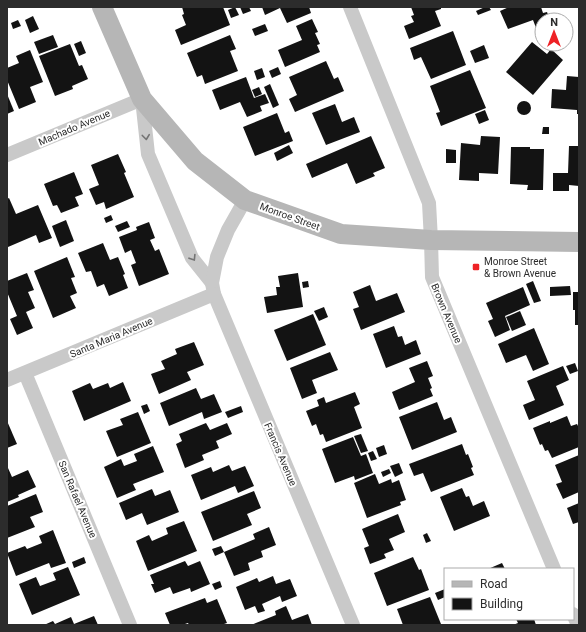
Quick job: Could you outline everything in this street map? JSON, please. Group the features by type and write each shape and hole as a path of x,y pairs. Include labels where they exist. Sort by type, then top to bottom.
{"main road":[{"name":"Monroe Street","path":"102,7 142,99 195,161 246,200 341,234 431,240 579,242"}],"street":[{"name":"Brown Avenue","path":"350,7 429,203 432,277 554,568"},
{"name":"Machado Avenue","path":"7,155 142,99"},
{"name":"Francis Avenue","path":"142,99 148,154 192,258 213,288 353,625"},
{"path":"213,288 217,257 228,230 246,200"},
{"name":"Santa Maria Avenue","path":"7,380 213,288"},
{"name":"San Rafael Avenue","path":"25,373 130,625"}],"building":[{"path":"182,7 223,7 230,25 181,45 175,30 186,25 182,15 184,14"},
{"path":"235,7 239,15 231,18 228,10"},
{"path":"240,7 249,7 251,11 243,14"},
{"path":"262,7 309,7 311,13 287,23 280,8 265,15"},
{"path":"411,7 441,7 441,9 435,11 441,26 409,39 404,26 414,22 411,16 414,15"},
{"path":"489,7 491,10 478,15 476,11"},
{"path":"509,7 541,7 543,12 534,12 534,23 533,20 508,29 500,11"},
{"path":"33,16 39,29 30,33 25,20"},
{"path":"312,19 318,32 315,33 320,44 317,45 320,52 285,67 278,50 302,40 296,26"},
{"path":"18,20 21,26 13,29 11,23"},
{"path":"265,24 268,31 255,36 252,29"},
{"path":"453,31 466,65 431,79 421,57 414,60 410,48"},
{"path":"53,35 58,47 39,54 34,42"},
{"path":"230,35 236,49 230,51 238,71 205,84 202,75 197,77 187,53"},
{"path":"81,41 86,53 79,56 74,44"},
{"path":"532,42 534,44 534,52 544,52 547,54 549,52 554,52 563,60 533,95 506,72"},
{"path":"70,44 79,66 82,65 88,79 72,86 73,89 55,96 39,56"},
{"path":"484,45 489,58 475,63 470,51"},
{"path":"30,50 43,82 30,87 36,102 19,109 7,80 7,68 19,63 16,56"},
{"path":"326,61 334,79 338,77 344,91 295,112 289,99 297,95 289,77"},
{"path":"278,67 281,74 272,78 269,71"},
{"path":"262,68 265,77 257,80 254,71"},
{"path":"470,70 486,108 441,126 436,113 440,112 430,86"},
{"path":"567,76 579,77 579,114 577,114 577,110 551,108 552,89 566,90"},
{"path":"246,77 254,98 265,94 269,103 260,106 262,111 247,117 240,102 220,110 212,90"},
{"path":"270,84 279,105 273,108 264,87"},
{"path":"259,87 262,94 255,97 252,90"},
{"path":"7,94 14,111 7,114"},
{"path":"524,101 529,103 531,108 529,113 524,115 519,113 517,108 519,103"},
{"path":"335,104 342,122 354,117 360,132 326,145 312,113"},
{"path":"485,110 489,120 479,124 475,114"},
{"path":"277,113 285,133 289,131 293,141 255,156 243,127"},
{"path":"543,127 549,127 549,134 542,134"},
{"path":"371,136 385,168 373,173 375,176 356,184 347,163 312,178 306,164"},
{"path":"481,136 500,137 498,174 479,173 479,181 459,180 461,143 480,145"},
{"path":"289,145 293,153 277,161 274,153"},
{"path":"569,146 579,146 579,186 569,185 569,191 553,191 553,173 568,173"},
{"path":"511,147 544,149 543,190 527,190 528,185 510,184"},
{"path":"446,149 456,150 456,163 446,163"},
{"path":"118,154 126,172 124,173 134,197 106,209 104,202 96,205 89,189 99,185 91,165"},
{"path":"74,172 83,194 75,197 79,206 61,213 57,205 53,206 44,184"},
{"path":"9,198 16,214 38,205 52,238 39,243 36,235 8,247 7,199"},
{"path":"111,215 113,220 106,223 104,218"},
{"path":"66,220 74,241 60,247 52,226"},
{"path":"127,221 130,227 118,232 115,226"},
{"path":"149,222 155,238 150,240 155,251 159,249 169,274 139,286 131,265 136,263 131,250 125,253 119,237 137,230 136,227"},
{"path":"103,243 110,260 118,257 125,274 123,275 128,288 109,296 104,284 97,287 91,271 86,272 78,253"},
{"path":"67,257 75,277 71,278 77,293 70,296 76,308 53,318 34,271"},
{"path":"27,273 34,290 28,292 35,308 26,312 33,328 17,335 10,319 17,316 7,292 7,281"},
{"path":"298,273 303,307 267,313 264,297 277,295 276,287 280,287 278,276"},
{"path":"308,281 309,287 303,288 302,282"},
{"path":"533,281 541,301 534,303 526,284"},
{"path":"370,285 376,301 397,293 405,312 361,330 353,309 359,307 353,292"},
{"path":"570,286 571,295 550,296 550,287"},
{"path":"523,287 530,305 505,316 510,330 495,337 488,321 493,319 486,303"},
{"path":"573,292 579,292 579,325 575,325"},
{"path":"324,307 328,317 319,321 314,311"},
{"path":"520,311 526,325 512,331 506,317"},
{"path":"313,314 326,345 287,361 274,330"},
{"path":"394,326 398,337 402,336 405,345 416,340 421,354 386,368 373,334"},
{"path":"534,328 549,364 533,371 526,355 506,363 498,344"},
{"path":"194,342 204,365 187,372 191,380 159,394 151,374 165,369 161,361 177,354 175,349"},
{"path":"330,352 338,370 312,380 317,393 302,399 290,368"},
{"path":"427,361 433,376 428,378 433,396 399,410 392,392 415,382 409,368"},
{"path":"575,363 578,371 570,374 566,366"},
{"path":"563,366 569,380 556,386 564,405 529,420 523,405 535,400 527,381"},
{"path":"123,382 131,401 84,421 72,391 90,383 93,389 108,383 110,388"},
{"path":"196,388 201,399 214,394 222,412 204,419 202,412 169,426 160,403"},
{"path":"355,392 360,404 354,407 362,428 326,442 323,434 320,435 316,424 312,426 306,411 319,406 317,400 324,397 326,403"},
{"path":"437,402 444,420 451,417 457,432 412,450 399,417"},
{"path":"147,404 150,411 144,414 141,406"},
{"path":"241,406 243,412 228,418 225,412"},
{"path":"138,412 151,443 117,457 106,431 123,425 120,419"},
{"path":"567,416 571,426 577,424 579,428 579,447 552,458 548,450 545,451 542,444 540,445 533,428"},
{"path":"7,421 17,444 7,448"},
{"path":"206,423 210,430 227,423 232,434 216,441 219,448 202,455 204,460 185,468 176,444 182,441 179,434"},
{"path":"361,434 368,451 361,453 354,436"},
{"path":"353,437 361,456 366,454 373,473 355,480 354,476 335,483 322,449"},
{"path":"462,444 466,455 468,454 473,467 471,468 474,475 431,492 423,473 414,476 409,464"},
{"path":"384,445 387,454 379,457 376,448"},
{"path":"153,446 164,472 133,484 136,490 117,498 104,467 121,459 124,466 137,461 134,454"},
{"path":"373,451 377,459 371,461 368,453"},
{"path":"579,455 579,492 563,499 556,484 562,482 555,465"},
{"path":"399,463 403,473 395,477 390,466"},
{"path":"229,465 232,471 245,466 254,486 238,493 235,486 201,500 191,475 211,467 213,472"},
{"path":"7,468 12,477 28,470 36,487 7,502"},
{"path":"389,469 391,473 383,477 381,472"},
{"path":"375,474 379,484 391,479 392,483 399,480 406,500 400,502 401,505 367,518 354,483"},
{"path":"462,488 466,497 469,496 473,506 484,501 490,516 454,531 440,497"},
{"path":"152,489 155,496 170,490 179,512 147,525 142,513 126,520 119,503"},
{"path":"254,491 261,508 247,514 252,525 213,541 201,512"},
{"path":"36,494 43,512 30,517 35,527 7,538 7,506"},
{"path":"579,503 579,522 573,524 567,508"},
{"path":"398,514 405,532 389,539 394,550 384,554 386,558 370,564 364,548 369,546 362,529"},
{"path":"184,521 197,551 148,571 136,541 149,535 152,541 168,534 166,528"},
{"path":"269,527 276,545 261,551 263,557 248,563 250,570 234,576 224,552 255,539 253,534"},
{"path":"53,530 66,563 51,568 49,563 16,576 7,553 25,546 27,549 42,543 39,536"},
{"path":"427,533 431,541 426,543 423,535"},
{"path":"221,546 224,552 215,556 212,549"},
{"path":"84,557 86,563 74,568 72,562"},
{"path":"413,557 419,570 421,569 429,590 387,606 374,573"},
{"path":"185,561 188,566 200,561 210,584 191,592 190,588 173,594 170,587 155,593 151,584 154,584 150,575"},
{"path":"502,563 504,568 490,568"},
{"path":"68,567 80,595 32,615 19,584 36,577 40,586 56,580 53,573"},
{"path":"273,576 276,584 290,579 297,596 282,602 280,596 262,604 265,611 258,613 255,606 245,610 236,587 257,578 259,582"},
{"path":"220,581 222,587 215,590 212,584"},
{"path":"444,589 444,597 438,600 435,593"},
{"path":"430,597 441,624 403,625 397,609"},
{"path":"205,598 207,603 217,599 227,623 224,625 189,625 188,623 182,625 170,625 165,613"},
{"path":"286,606 292,620 308,614 312,625 251,625 276,615 275,611"},
{"path":"94,616 98,625 44,625 53,621 55,624 71,617 74,624"},
{"path":"516,620 534,620 536,625 513,625 518,623"}],"place":[{"name":"Monroe Street & Brown Avenue","path":"476,267"}]}
